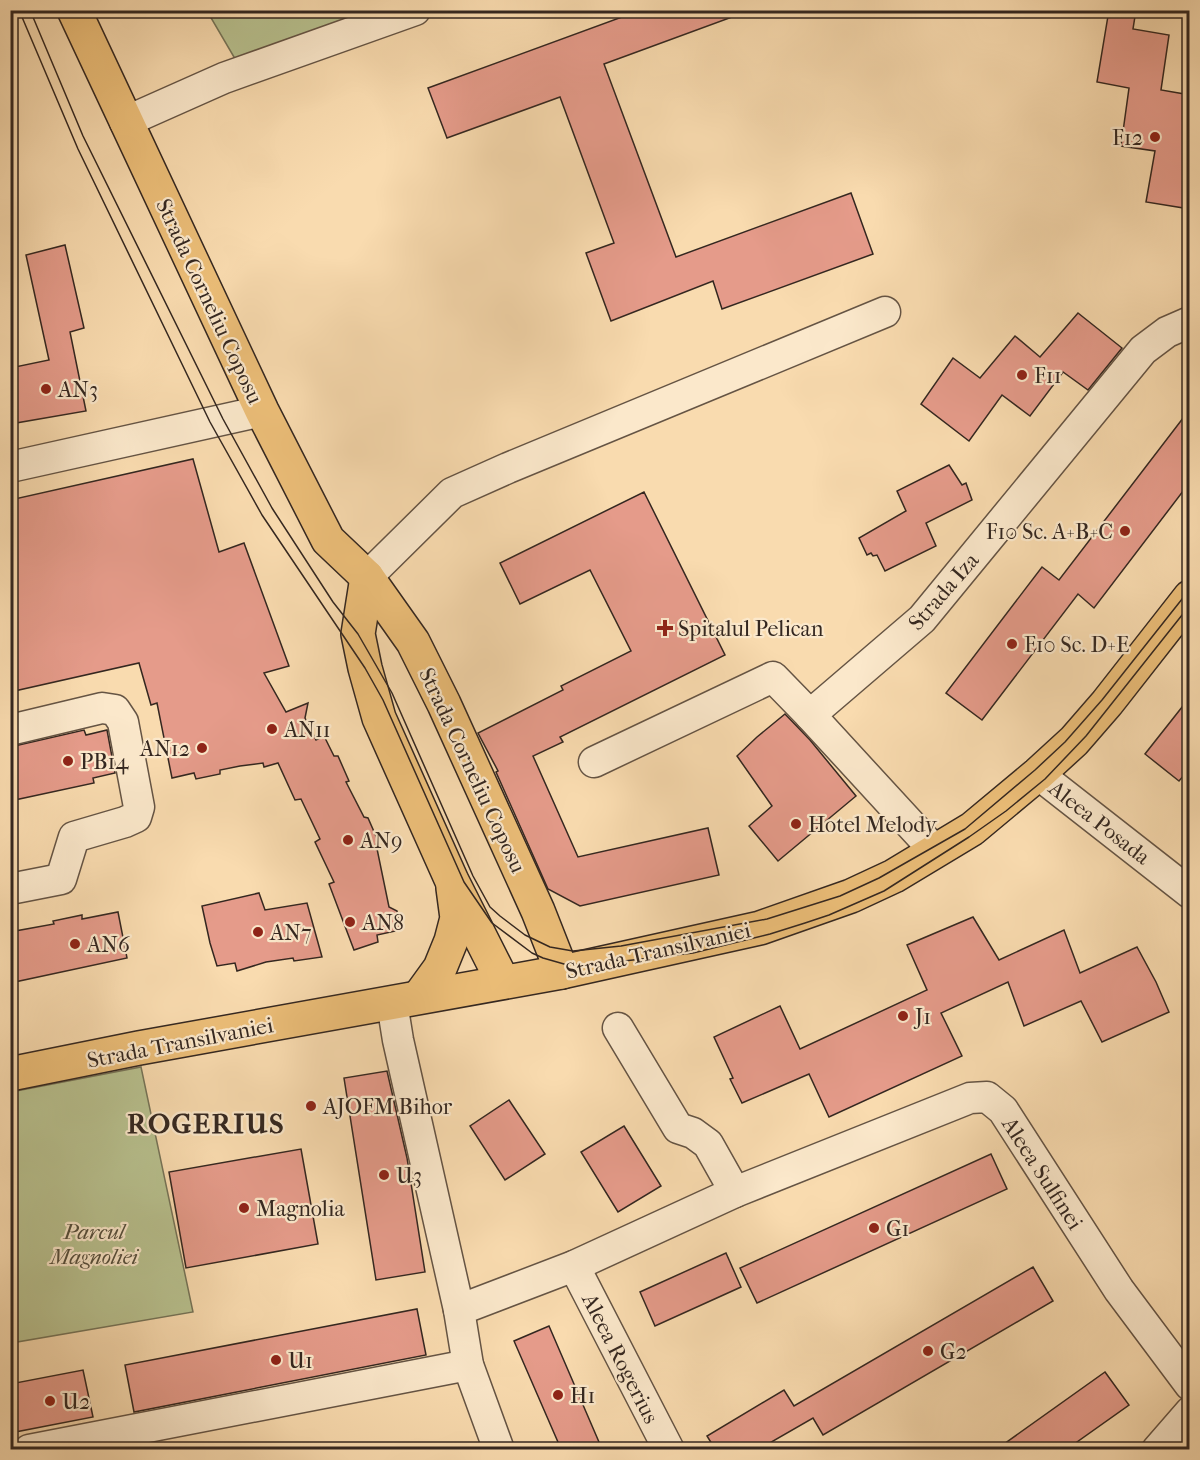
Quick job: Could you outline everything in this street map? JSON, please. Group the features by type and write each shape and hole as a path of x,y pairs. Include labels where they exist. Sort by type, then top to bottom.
{"main road":[{"name":"Strada Corneliu Coposu","path":"74,10 262,411 328,540 367,578 412,642 444,704 545,926 562,972"},
{"path":"367,578 358,634 372,697 383,727 452,881 503,982"},
{"name":"Strada Transilvaniei","path":"10,1074 139,1048 562,972 760,928 851,896 894,876 972,829 1038,774 1074,741 1107,703 1190,597"},
{"path":"405,1000 440,968 451,941 457,918 452,881"}],"street":[{"path":"125,122 224,78 415,10"},
{"path":"367,578 452,493 885,312"},
{"name":"Strada Iza","path":"810,715 922,619 1143,350 1167,332 1190,322"},
{"path":"10,467 262,411"},
{"path":"594,762 773,677 935,851"},
{"path":"10,730 102,708 115,710 123,722 139,807 136,817 74,837 61,879 10,889"},
{"name":"Aleea Posada","path":"1038,774 1190,892"},
{"path":"405,1000 398,1040 459,1310 468,1365 499,1449"},
{"path":"618,1028 678,1128 693,1133 708,1144 735,1192"},
{"name":"Aleea Sulfinei","path":"459,1310 574,1266 735,1192 970,1098 987,1097 1003,1110 1119,1290 1190,1385"},
{"name":"Aleea Rogerius","path":"574,1266 669,1449"},
{"path":"29,1449 468,1365"},
{"path":"1157,1449 1190,1413"}],"green space":[{"path":"207,11 404,11 241,69"},
{"name":"Parcul Magnoliei","path":"141,1067 193,1312 11,1343 11,1092"}],"building":[{"path":"641,10 743,10 743,13 604,64 676,257 851,193 873,254 722,309 713,281 611,321 586,253 614,243 560,97 447,138 428,88"},
{"name":"F12","path":"1109,10 1136,10 1133,29 1169,35 1161,90 1190,95 1190,128 1186,153 1190,154 1190,209 1146,202 1155,151 1121,146 1129,88 1097,82"},
{"path":"65,245 84,328 70,332 86,411 10,424 10,368 49,360 26,255"},
{"name":"F11","path":"1078,313 1122,348 1088,390 1063,372 1030,416 1002,395 969,441 921,404 953,358 980,378 1015,336 1040,357"},
{"path":"1190,409 1190,482 1094,608 1078,594 982,720 946,693 1042,567 1059,580"},
{"path":"193,459 219,552 244,543 289,666 264,673 286,712 308,703 305,718 316,740 324,736 334,756 338,756 349,781 346,782 364,817 368,818 379,843 376,844 389,907 397,911 400,930 377,935 378,942 354,950 329,884 334,882 315,842 320,839 301,799 295,800 278,763 264,767 263,763 240,766 220,770 220,774 196,779 194,773 172,778 157,703 151,705 139,663 10,692 10,500"},
{"path":"949,465 962,485 966,483 972,500 926,523 936,546 885,571 877,555 873,556 871,553 867,555 859,538 906,511 897,491"},
{"path":"644,492 725,655 560,737 563,742 533,756 578,857 708,828 719,875 580,906 548,889 496,772 498,771 478,733 563,690 561,686 631,651 590,570 520,604 500,563"},
{"path":"1190,697 1190,768 1179,781 1145,754"},
{"path":"785,714 810,740 856,796 778,861 749,826 772,806 737,756"},
{"name":"PB14","path":"84,730 86,735 107,730 115,773 93,778 94,783 10,801 10,747"},
{"name":"AN7","path":"259,893 265,910 307,903 322,957 266,962 237,971 235,963 217,966 202,906"},
{"name":"AN6","path":"118,912 127,958 10,983 10,932 54,924 53,921 82,915 82,919"},
{"name":"J1","path":"973,917 999,960 1064,930 1080,973 1137,947 1169,1012 1102,1042 1081,1001 1024,1026 1008,982 941,1013 962,1056 829,1117 809,1074 742,1103 714,1037 780,1006 800,1049 927,990 907,945"},
{"name":"U3","path":"387,1071 407,1158 425,1272 376,1280 344,1078"},
{"path":"509,1100 545,1154 505,1180 470,1126"},
{"path":"624,1126 661,1186 618,1212 581,1152"},
{"name":"Magnolia","path":"301,1149 318,1244 186,1268 169,1172"},
{"name":"G1","path":"991,1154 1007,1189 757,1303 740,1268"},
{"path":"726,1253 741,1287 655,1326 640,1292"},
{"name":"G2","path":"1033,1267 1053,1301 823,1435 813,1418 759,1449 715,1449 707,1436 784,1390 794,1406"},
{"name":"U1","path":"417,1309 426,1355 134,1412 125,1365"},
{"name":"H1","path":"549,1326 602,1449 561,1449 514,1341"},
{"name":"U2","path":"83,1370 93,1417 10,1433 10,1384"},
{"path":"1105,1372 1129,1405 1067,1449 997,1449"}],"tram line":[{"path":"19,10 78,149 210,422 262,515 365,668 383,700 464,882 492,923 532,953 564,964 590,965 693,953 805,923 884,891 969,837 1045,779 1086,736 1190,605"},
{"path":"30,10 83,136 223,419 272,508 333,602 358,634 392,693 473,876 490,907 525,935 550,947 573,951 621,946 767,919 840,896 879,878 965,829 1035,770 1065,742 1102,700 1190,589"}],"place":[{"name":"F12","path":"1155,137"},
{"name":"F11","path":"1022,375"},
{"name":"AN3","path":"46,389"},
{"name":"F10 Sc. A+B+C","path":"1125,531"},
{"name":"Spitalul Pelican","path":"665,628"},
{"name":"F10 Sc. D+E","path":"1012,644"},
{"name":"AN11","path":"272,729"},
{"name":"AN12","path":"202,748"},
{"name":"PB14","path":"68,761"},
{"name":"Hotel Melody","path":"796,824"},
{"name":"AN9","path":"348,840"},
{"name":"AN8","path":"350,922"},
{"name":"AN7","path":"258,932"},
{"name":"AN6","path":"75,944"},
{"name":"J1","path":"903,1016"},
{"name":"AJOFM Bihor","path":"311,1106"},
{"name":"U3","path":"384,1175"},
{"name":"Magnolia","path":"244,1208"},
{"name":"G1","path":"874,1228"},
{"name":"G2","path":"928,1351"},
{"name":"U1","path":"276,1360"},
{"name":"H1","path":"558,1395"},
{"name":"U2","path":"50,1401"}],"district":[{"name":"ROGERIUS","path":"206,1123"}]}
